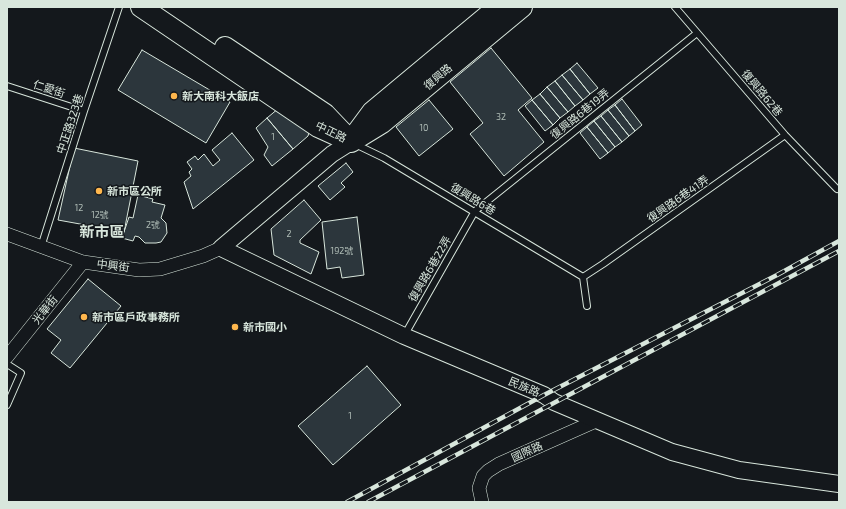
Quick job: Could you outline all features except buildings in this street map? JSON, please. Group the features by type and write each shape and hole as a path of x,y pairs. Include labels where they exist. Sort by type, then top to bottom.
{"main road":[{"name":"中正路","path":"141,7 318,127 350,142"},
{"name":"中正路","path":"165,7 326,114 350,142"},
{"name":"復興路","path":"350,142 372,112 498,7"},
{"name":"復興路","path":"350,142 382,123 522,7"}],"street":[{"name":"復興路","path":"221,248 326,159 350,142"},
{"name":"中興街","path":"7,234 83,262 139,270 160,269 203,256 221,248"},
{"name":"民族路","path":"221,248 404,336 544,395 554,402 672,452 739,470 839,484"},
{"name":"光華街","path":"7,358 83,262"},
{"name":"國際路","path":"482,502 479,488 483,476 488,471 499,464 598,420"}],"lane":[{"name":"中正路323巷","path":"41,247 119,7"},
{"name":"復興路62巷","path":"675,7 785,136 837,189"},
{"name":"復興路6巷19弄","path":"475,211 697,32"},
{"name":"仁愛街","path":"7,86 84,111"},
{"name":"復興路6巷41弄","path":"583,277 785,136"},
{"name":"復興路6巷","path":"350,142 384,158 475,211 583,277"},
{"name":"復興路6巷22弄","path":"404,336 475,211"},
{"path":"583,277 587,306"},
{"path":"7,358 21,373 7,405"}],"railway":[{"path":"347,502 544,395 777,275 839,241"},
{"path":"368,502 839,251"}],"place":[{"name":"新大南科大飯店","path":"174,96"},
{"name":"新市區公所","path":"99,191"},
{"name":"新市區戶政事務所","path":"84,317"},
{"name":"新市國小","path":"235,327"}],"district":[{"name":"新市區","path":"102,232"}]}
